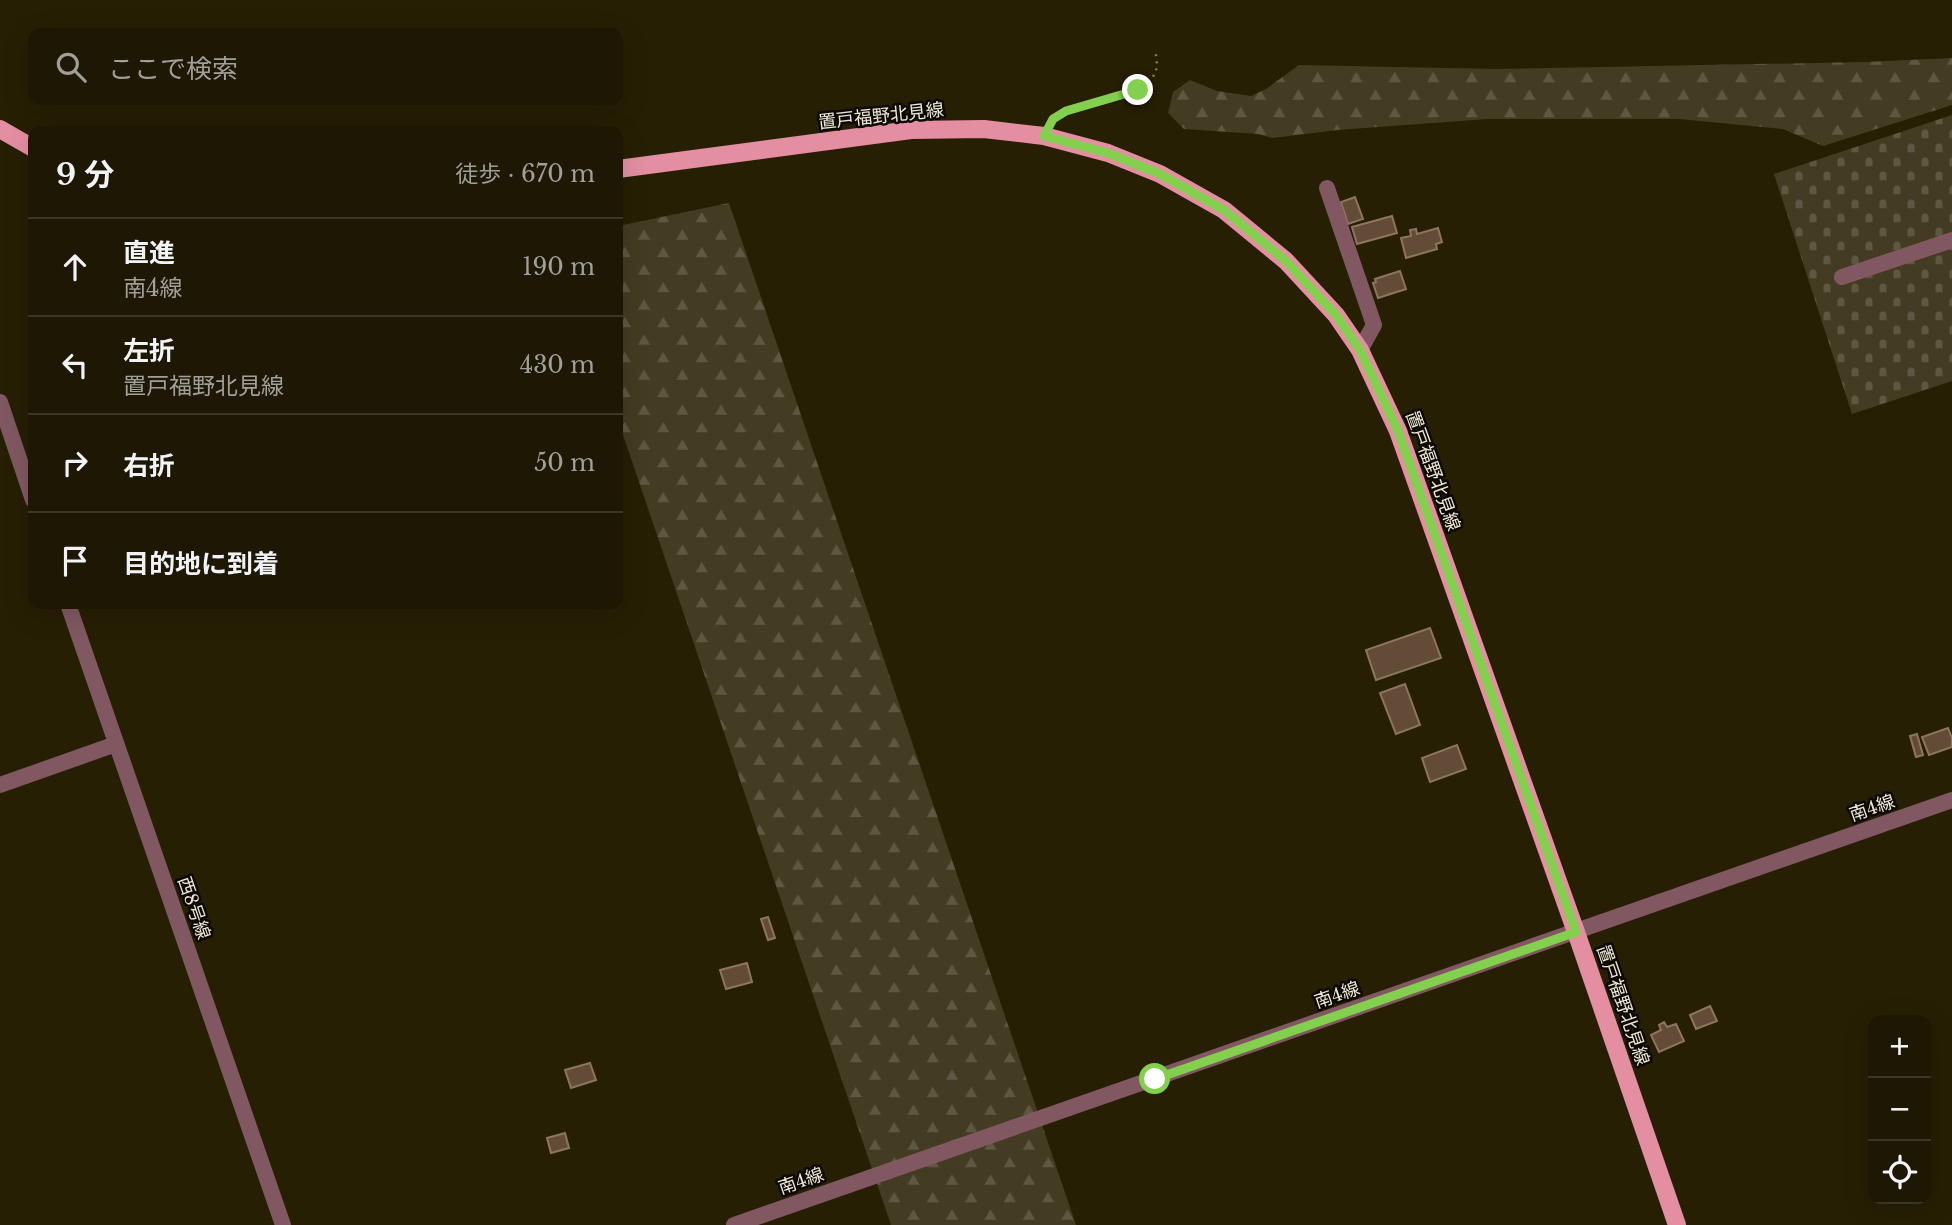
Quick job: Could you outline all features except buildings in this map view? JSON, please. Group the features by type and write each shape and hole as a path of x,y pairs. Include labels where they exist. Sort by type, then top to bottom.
{"main road":[{"path":"0,129 28,145"},
{"name":"置戸福野北見線","path":"623,168 911,130 984,129 1044,136 1108,153 1160,174 1224,210 1286,261 1336,315 1360,350 1398,431 1677,1225"}],"street":[{"path":"1327,188 1374,325 1360,350"},
{"path":"1842,277 1952,240"},
{"path":"0,402 28,485"},
{"name":"西8号線","path":"70,609 283,1225"},
{"path":"0,785 116,744"},
{"name":"南4線","path":"734,1225 1952,800"}],"path":[{"path":"1044,136 1053,119 1066,111 1138,90 1149,82 1157,70 1156,54"}],"green space":[{"path":"1952,58 1952,105 1823,146 1783,129 1679,119 1488,119 1337,130 1272,138 1258,134 1184,129 1168,113 1173,92 1190,80 1217,91 1251,96 1266,89 1299,65 1496,69"},
{"path":"1952,115 1952,381 1852,414 1774,174"},
{"path":"729,203 1076,1225 891,1225 623,435 623,225"}],"route":[{"path":"1138,90 1066,111 1053,119 1044,136 1108,153 1160,174 1224,210 1286,261 1336,315 1360,350 1398,431 1576,932 1155,1079"}]}
